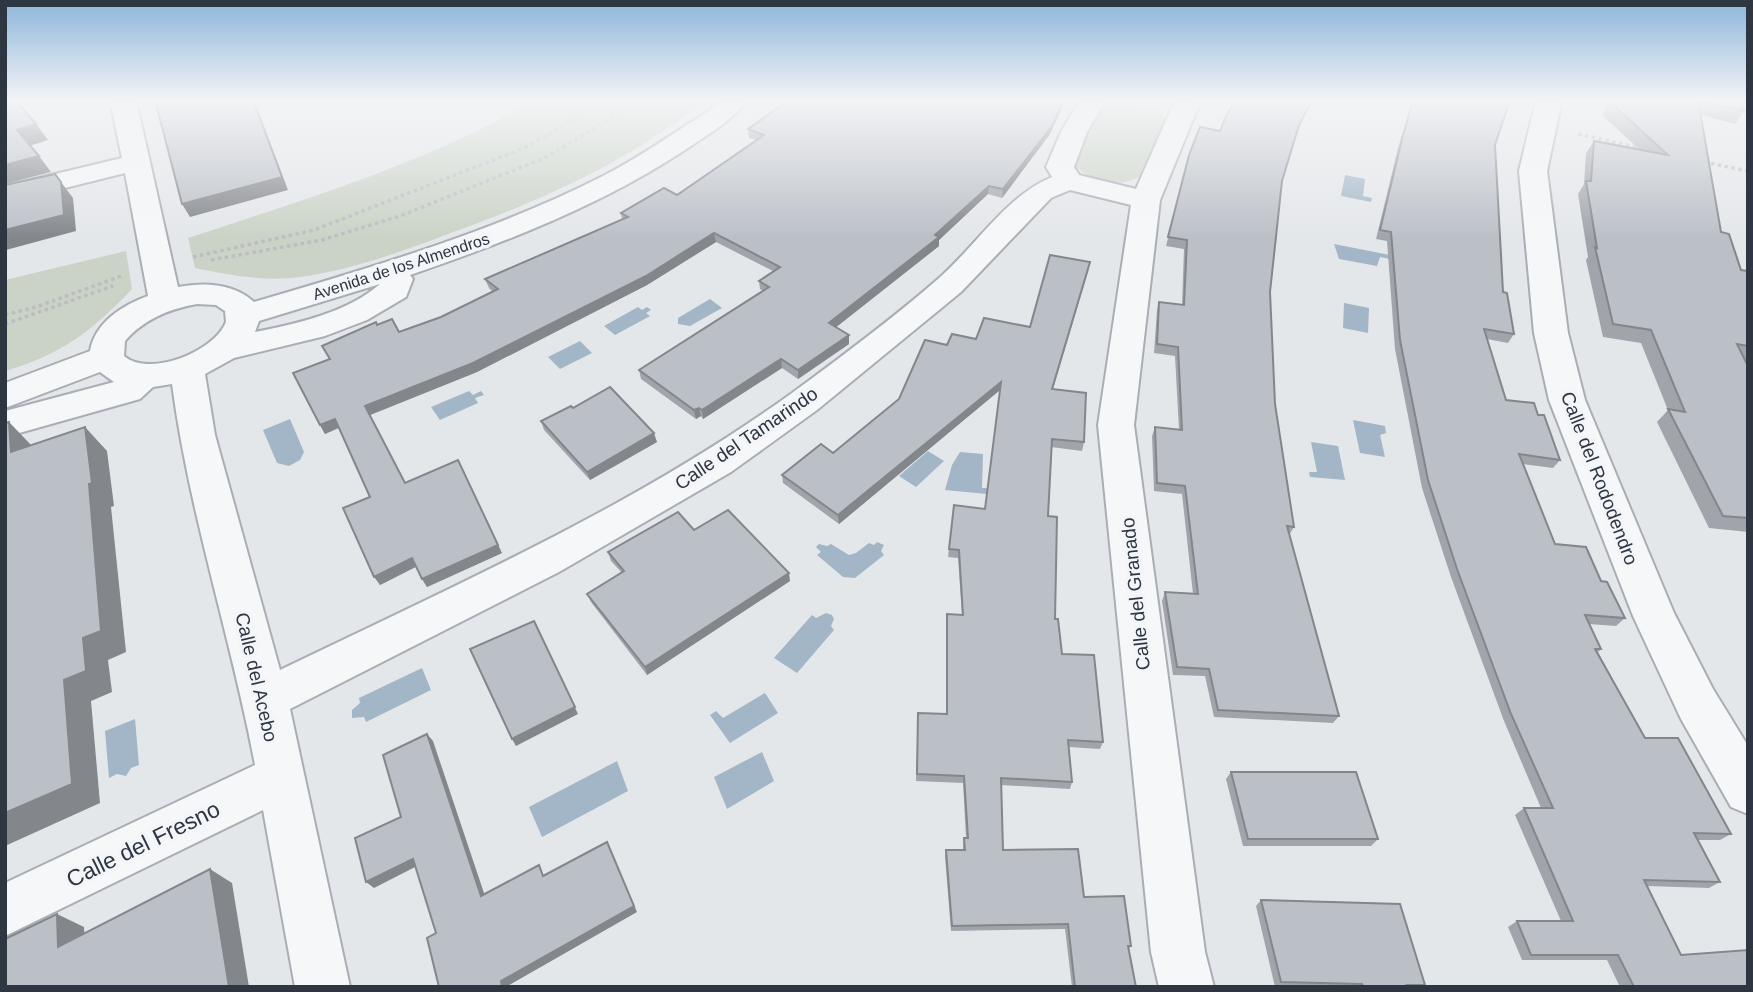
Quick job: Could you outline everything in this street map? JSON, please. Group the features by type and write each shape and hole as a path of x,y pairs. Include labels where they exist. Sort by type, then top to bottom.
{"street":[{"path":"133,146 165,300"},
{"name":"Avenida de los Almendros","path":"244,314 456,251 534,219 615,181 670,146"},
{"path":"1068,146 1060,167 1068,181 1146,200"},
{"name":"Calle del Granado","path":"1164,146 1146,200 1116,425 1175,924 1187,987"},
{"name":"Calle del Rododendro","path":"1537,146 1533,171 1551,333 1567,400 1654,616 1697,704 1748,791"},
{"path":"5,195 136,162"},
{"name":"Calle del Tamarindo","path":"265,699 545,560 718,462 804,401 950,285 1041,192 1068,181"},
{"path":"5,424 128,390 143,377 295,334 382,300 395,290 398,281 394,270"},
{"path":"143,377 125,374 112,367 106,357 106,347 120,326 133,316 165,300 197,294 224,296 241,307 244,314 243,326 236,337 205,359"},
{"path":"5,396 106,357"},
{"name":"Calle del Acebo","path":"205,359 197,435 265,699 323,987"},
{"name":"Calle del Fresno","path":"5,910 279,777"}],"path":[{"path":"187,258 314,230 527,146"},
{"path":"202,262 322,240 400,216 547,157 565,146"},
{"path":"1637,146 1644,149"},
{"path":"1696,160 1748,171"},
{"path":"5,315 124,275"},
{"path":"5,324 125,281"}],"shaded area":[{"path":"444,146 639,146 583,178 517,208 357,265 319,274 274,279 195,268 188,238 321,194"},
{"path":"1079,146 1156,146 1145,171 1128,181 1096,178 1086,174 1072,161"},
{"path":"126,251 132,289 117,304 89,329 59,349 5,371 5,280"}],"water":[{"path":"1345,175 1365,179 1363,196 1372,198 1371,202 1341,196"},
{"path":"1334,244 1390,255 1390,259 1380,257 1377,266 1339,259"},
{"path":"710,299 722,308 690,326 678,324 678,318"},
{"path":"1344,303 1369,308 1368,333 1343,328"},
{"path":"638,307 651,310 646,313 650,316 615,335 604,326"},
{"path":"580,341 592,353 560,369 548,357"},
{"path":"469,391 473,395 481,391 484,395 475,398 478,403 440,420 431,407"},
{"path":"290,419 304,452 300,460 289,466 277,463 263,430"},
{"path":"1353,420 1385,426 1386,433 1380,435 1385,457 1360,453"},
{"path":"1311,442 1338,446 1345,480 1310,477 1309,472 1317,472"},
{"path":"928,451 944,461 916,487 899,476"},
{"path":"960,452 983,454 982,488 988,488 987,494 945,490 952,465"},
{"path":"877,542 884,545 881,551 884,555 855,578 843,577 817,555 821,552 816,547 819,544 831,544 849,555 869,543 874,545"},
{"path":"826,613 834,619 831,626 834,630 797,673 774,658 812,615 816,618"},
{"path":"422,668 431,690 366,722 364,717 352,718 352,710 360,703 359,698"},
{"path":"765,693 778,713 730,743 710,715 716,711 723,718"},
{"path":"135,719 139,765 131,768 126,776 117,774 109,778 105,731"},
{"path":"762,752 774,781 727,809 714,777"},
{"path":"617,761 628,791 542,837 529,807"}],"building":[{"path":"5,146 31,146 39,156 5,165"},
{"path":"167,146 270,146 282,177 182,204"},
{"path":"748,146 1036,146 1003,189 989,186 935,235 939,237 829,323 849,335 798,370 781,359 702,410 694,410 639,370 769,287 759,281 780,267 714,233 646,276 473,363 365,406 405,483 458,460 498,545 422,579 412,558 374,577 343,508 370,497 335,419 320,425 293,373 330,359 322,346 376,322 377,325 392,319 399,332 441,317 498,289 485,279 628,217 621,213 664,188 677,195"},
{"path":"1192,146 1293,146 1282,181 1270,292 1275,404 1294,527 1287,526 1339,716 1218,710 1209,669 1177,667 1165,592 1198,594 1185,486 1157,483 1155,427 1182,430 1178,347 1157,344 1159,302 1184,305 1187,240 1168,237"},
{"path":"1400,146 1495,146 1503,292 1507,293 1514,334 1484,329 1506,400 1534,403 1538,415 1544,415 1560,460 1519,454 1555,544 1586,547 1601,581 1607,582 1625,618 1585,615 1601,649 1595,649 1645,738 1678,738 1731,834 1694,833 1720,882 1644,880 1681,955 1748,950 1748,987 1634,987 1618,955 1531,955 1517,921 1573,921 1524,808 1553,808 1511,714 1457,569 1428,480 1400,340 1391,232 1380,230"},
{"path":"1594,146 1622,146 1668,155 1658,146 1706,146 1721,232 1729,234 1741,270 1748,271 1748,346 1737,344 1748,366 1748,518 1723,516 1668,409 1685,412 1651,330 1613,324 1595,247 1597,248 1586,181 1591,181"},
{"path":"55,174 61,182 64,215 5,230 5,185"},
{"path":"1050,255 1090,262 1052,389 1086,393 1084,442 1052,439 1048,516 1057,517 1055,619 1058,619 1062,654 1094,655 1103,742 1068,740 1072,782 1001,778 1003,850 1078,849 1084,897 1124,896 1131,946 1128,946 1136,987 1075,987 1068,924 952,926 946,850 965,850 964,838 968,838 964,776 917,774 918,713 947,714 947,614 963,615 959,550 949,549 954,505 985,509 1001,382 838,515 782,475 821,444 833,453 899,399 925,340 947,345 952,334 976,339 984,318 1030,327"},
{"path":"610,387 654,433 587,472 541,421 571,406 573,408"},
{"path":"9,422 11,452 85,427 92,483 89,484 101,631 83,638 86,671 64,680 72,784 5,813 5,423"},
{"path":"728,510 789,573 645,667 587,594 624,571 608,552 678,512 694,530"},
{"path":"534,621 575,707 512,739 470,649"},
{"path":"427,734 481,896 539,865 543,876 607,842 634,906 501,981 502,987 439,987 427,938 436,933 413,859 366,882 355,838 401,817 383,755"},
{"path":"1231,772 1356,772 1378,839 1248,839"},
{"path":"210,869 229,987 5,987 5,939 57,914 58,947"},
{"path":"1261,900 1400,904 1425,985 1363,987 1362,984 1281,982"}]}
